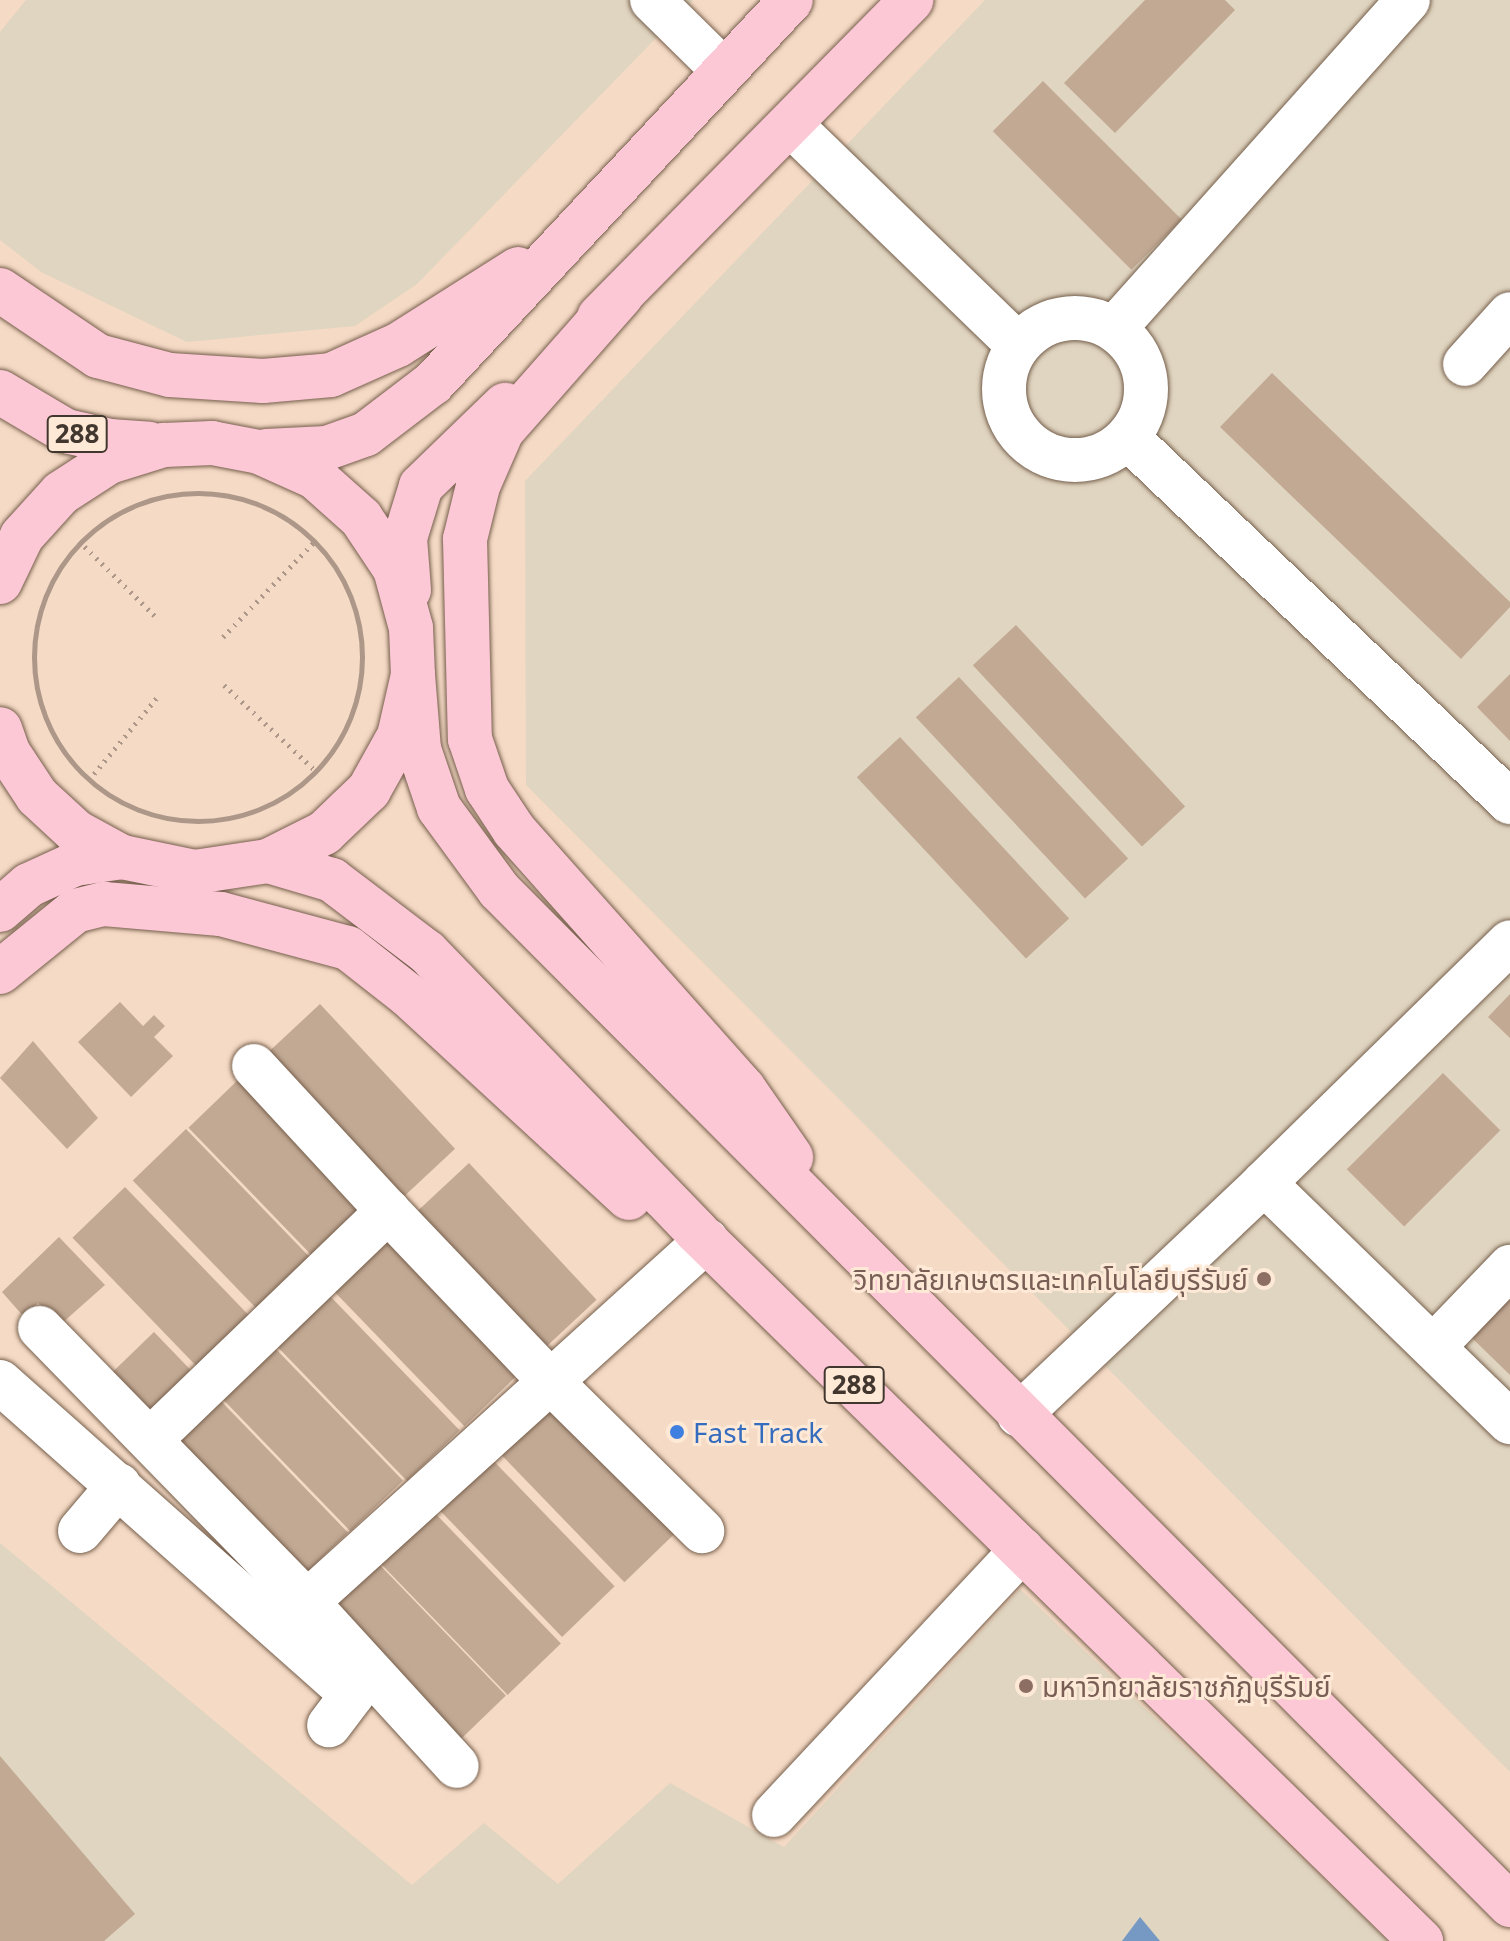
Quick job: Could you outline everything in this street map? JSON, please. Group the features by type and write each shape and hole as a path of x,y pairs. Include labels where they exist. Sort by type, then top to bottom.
{"main road":[{"path":"259,452 327,448 366,434 433,383 791,0"},
{"path":"912,0 621,296 421,486 405,538 419,749 439,808 499,890 860,1256 1510,1905"},
{"path":"0,290 98,356 170,375 263,381 331,375 398,345 569,237"},
{"path":"621,296 502,431 478,486 465,539 470,739 487,789 514,830 744,1089 860,1256"},
{"name":"288","path":"0,392 66,431 110,441 164,445"},
{"path":"0,582 22,536 61,493 109,462 164,445 212,443 259,452 315,477 361,518 395,569 411,628"},
{"path":"0,729 8,752 37,796 76,832 122,857 195,872 268,861 324,833 369,790 399,736 413,675"},
{"path":"0,910 29,885 75,864 122,857"},
{"name":"288","path":"268,861 332,880 427,952 702,1236 1421,1941"},
{"path":"0,972 75,911 104,904 221,914 348,948 408,995 623,1195 702,1236"}],"street":[{"path":"652,0 723,70"},
{"path":"1114,329 1408,0"},
{"path":"791,125 1018,345"},
{"path":"1465,364 1510,314"},
{"path":"1078,317 1114,329 1133,347 1145,371 1147,388 1143,415 1128,438 1113,451 1089,460 1063,460 1041,453 1022,438 1007,412 1004,389 1007,366 1018,345 1036,329 1054,320 1078,317"},
{"path":"1128,438 1510,802"},
{"path":"1019,1415 1264,1183 1510,942"},
{"path":"254,1066 550,1381 702,1531"},
{"path":"1264,1183 1510,1422"},
{"path":"151,1439 388,1211"},
{"path":"307,1602 550,1381 702,1236"},
{"path":"1434,1346 1510,1267"},
{"path":"40,1328 307,1602 457,1766"},
{"path":"0,1382 352,1695 329,1725"},
{"path":"80,1531 119,1485"},
{"path":"774,1815 1022,1550"}],"path":[{"path":"171,494 223,494 273,510 315,541 341,575 352,601 363,656 358,699 347,725 317,772 277,802 229,819 192,821 179,821 131,807 89,780 55,738 36,689 34,636 49,585 79,541 121,510 171,494"},
{"path":"79,541 157,618"},
{"path":"223,637 315,541"},
{"path":"224,685 317,772"},
{"path":"89,780 159,695"}],"shaded area":[{"path":"26,0 693,0 417,284 355,326 187,342 41,272 0,240 0,32"},
{"name":"วิทยาลัยเกษตรและเทคโนโลยีบุรีรัมย์","path":"985,0 1510,0 1510,1772 526,785 525,481"},
{"name":"มหาวิทยาลัยราชภัฏบุรีรัมย์","path":"0,1543 412,1885 484,1823 558,1884 670,1783 784,1847 1020,1589 1388,1941 0,1941"}],"water":[{"path":"1140,1917 1160,1941 1122,1941"}],"building":[{"path":"1145,0 1225,0 1235,10 1115,133 1064,83"},
{"path":"1043,81 1182,220 1131,270 993,131"},
{"path":"1272,373 1510,602 1510,607 1461,659 1220,427"},
{"path":"1016,625 1185,806 1142,847 973,665"},
{"path":"1510,674 1510,741 1477,707"},
{"path":"959,677 1128,858 1085,899 916,717"},
{"path":"900,737 1069,918 1026,959 857,777"},
{"path":"1510,994 1510,1038 1488,1017"},
{"path":"120,1002 143,1026 154,1015 165,1026 154,1037 173,1056 131,1097 78,1042"},
{"path":"320,1004 455,1149 401,1199 266,1054"},
{"path":"33,1041 98,1118 67,1149 0,1078"},
{"path":"1443,1073 1500,1130 1404,1226 1347,1169"},
{"path":"241,1077 371,1212 318,1262 188,1128"},
{"path":"186,1129 317,1264 263,1316 133,1180"},
{"path":"469,1163 597,1300 542,1350 415,1213"},
{"path":"125,1187 256,1323 204,1374 72,1238"},
{"path":"59,1237 105,1285 61,1324 38,1303 24,1317 2,1292"},
{"path":"387,1241 517,1376 464,1426 334,1292"},
{"path":"329,1295 460,1430 407,1481 276,1346"},
{"path":"1510,1297 1510,1375 1472,1338"},
{"path":"154,1332 195,1374 146,1422 105,1379"},
{"path":"273,1346 403,1481 350,1531 220,1397"},
{"path":"547,1397 677,1532 624,1582 494,1448"},
{"path":"218,1398 348,1533 295,1584 165,1449"},
{"path":"484,1451 615,1586 562,1637 431,1502"},
{"path":"431,1509 561,1644 508,1695 378,1560"},
{"path":"376,1561 506,1696 453,1747 323,1612"},
{"path":"0,1756 135,1914 104,1941 0,1941"}],"place":[{"name":"วิทยาลัยเกษตรและเทคโนโลยีบุรีรัมย์","path":"1264,1279"},
{"name":"Fast Track","path":"677,1432"},
{"name":"มหาวิทยาลัยราชภัฏบุรีรัมย์","path":"1026,1686"}]}
